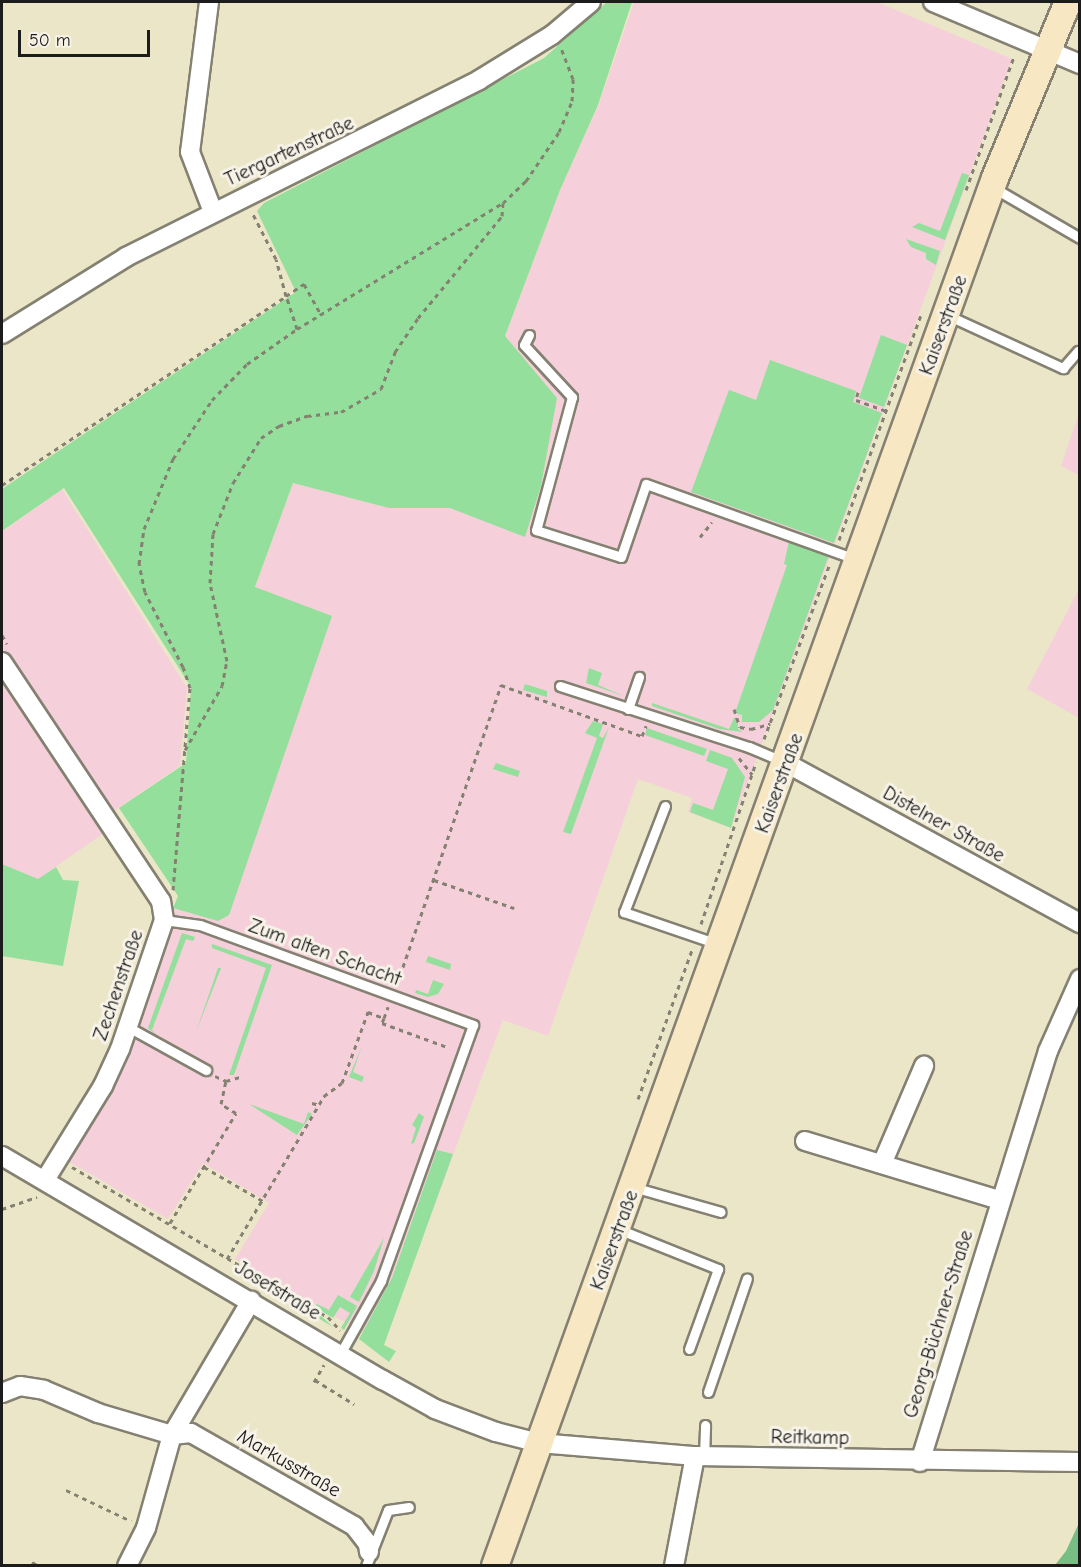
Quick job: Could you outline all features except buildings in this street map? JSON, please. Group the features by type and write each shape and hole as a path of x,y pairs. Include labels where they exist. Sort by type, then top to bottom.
{"main road":[{"name":"Kaiserstraße","path":"495,1566 786,763 847,555 935,310 991,187 1068,2"}],"street":[{"path":"209,2 190,152 213,212"},
{"name":"Tiergartenstraße","path":"2,334 126,256 244,196 404,120 552,35 591,2"},
{"path":"933,2 1048,48 1080,64"},
{"name":"Zechenstraße","path":"2,662 9,690 161,901 164,920 130,1028 103,1086 59,1159 46,1187"},
{"name":"Distelner Straße","path":"786,763 1080,923"},
{"name":"Georg-Büchner-Straße","path":"920,1462 999,1200 1048,1051 1080,979"},
{"path":"882,1164 924,1066"},
{"path":"805,1141 999,1200"},
{"name":"Josefstraße","path":"2,1157 46,1187 251,1301 435,1409 496,1432 539,1443"},
{"path":"127,1566 146,1528 172,1435 251,1301"},
{"name":"Markusstraße","path":"2,1393 20,1386 44,1390 98,1413 172,1435 191,1433 354,1527 368,1544 368,1559"},
{"name":"Reitkamp","path":"539,1443 699,1456 920,1462 1080,1462"},
{"path":"674,1566 699,1456"}],"lane":[{"path":"991,187 1080,238"},
{"path":"935,310 1063,369 1078,351"},
{"path":"529,335 524,345 572,397 536,530 621,557 646,484 847,555"},
{"path":"628,709 639,677"},
{"path":"560,686 759,751 786,763"},
{"path":"664,806 624,912 721,944"},
{"name":"Zum alten Schacht","path":"164,920 200,925 473,1024 463,1053"},
{"path":"130,1028 206,1070"},
{"path":"340,1354 352,1337 381,1281 463,1053"},
{"path":"633,1187 721,1212"},
{"path":"618,1229 718,1269 689,1349"},
{"path":"708,1392 747,1278"},
{"path":"699,1456 705,1425"},
{"path":"368,1559 388,1510 409,1507"}],"path":[{"path":"161,901 176,885 190,688 183,667 145,592 139,564 144,529 173,459 212,399 247,364 320,313 503,203 541,161 572,101 573,79 569,61 552,35"},
{"path":"962,201 1016,57 1011,56 1021,37"},
{"path":"244,196 276,259 297,328"},
{"path":"184,750 222,686 225,669 221,629 210,583 213,534 233,483 261,438 270,432 307,416 341,412 381,389 395,352 418,318 502,216 503,203"},
{"path":"2,484 304,284 320,313"},
{"path":"634,1110 697,936 759,751 847,555 886,411 935,310"},
{"path":"858,392 856,400 886,411"},
{"path":"700,537 714,516"},
{"path":"2,635 7,644"},
{"path":"463,1053 382,1023 501,685 642,736 646,725 657,729"},
{"path":"734,709 740,727 751,729 770,724"},
{"path":"730,755 739,758 752,774"},
{"path":"434,880 514,908"},
{"path":"227,1259 320,1105 342,1083 368,1012 384,1018"},
{"path":"206,1070 226,1082"},
{"path":"226,1082 240,1077"},
{"path":"170,1224 236,1113 221,1104 226,1082"},
{"path":"312,1102 320,1105"},
{"path":"59,1159 328,1317 352,1337"},
{"path":"204,1167 263,1201"},
{"path":"2,1209 46,1187"},
{"path":"315,1380 354,1404"},
{"path":"66,1490 146,1528"},
{"path":"32,1562 39,1566"}],"shaded area":[{"path":"634,2 877,2 1012,59 731,828 688,812 692,798 638,779 548,1036 503,1020 383,1344 235,1259 269,1203 203,1163 168,1219 68,1161 108,1094 136,1030 173,908 218,921 228,910 332,616 255,588 293,483 389,508 450,508 525,536 541,486 557,398 505,336 560,190 599,104"},
{"path":"1079,413 1080,475 1061,466"},
{"path":"62,489 187,688 180,766 111,813 117,824 38,879 2,864 2,532"},
{"path":"1079,589 1079,718 1027,689"}],"green space":[{"path":"607,2 632,2 598,105 560,190 505,336 557,398 541,486 525,537 450,508 389,508 293,483 255,587 332,616 229,915 218,921 173,908 178,896 119,808 186,763 191,687 64,488 2,531 2,489 296,292 257,211 264,203 544,58"},
{"path":"962,173 969,175 945,240 912,227 919,223 940,231"},
{"path":"906,239 940,251 936,265 926,259 926,253 911,247"},
{"path":"881,335 907,345 884,407 859,398"},
{"path":"770,360 856,391 853,402 882,413 834,543 691,492 729,390 756,400"},
{"path":"789,541 829,555 773,710 759,722 742,722 742,715 735,713 787,565 784,564"},
{"path":"589,668 602,673 598,685 624,696 586,683"},
{"path":"525,684 547,691 547,697 523,690"},
{"path":"652,703 729,729 734,718 737,718 738,729 743,732 719,729 652,706"},
{"path":"593,721 603,724 599,736 603,738 609,727 571,834 563,832 597,738 585,733"},
{"path":"647,728 707,749 704,756 645,735"},
{"path":"710,750 732,758 745,777 731,828 690,812 693,803 713,810 728,769 706,761"},
{"path":"496,763 520,771 518,777 493,769"},
{"path":"2,864 38,879 56,867 63,880 79,881 63,966 2,956"},
{"path":"182,933 195,937 193,941 186,939 152,1030 158,1036 148,1028"},
{"path":"212,944 272,965 234,1075 229,1075 266,968 212,948"},
{"path":"428,956 451,964 450,970 426,962"},
{"path":"218,968 221,968 196,1032"},
{"path":"433,980 444,984 438,994 428,997 415,993 416,990 428,994"},
{"path":"362,1046 353,1072 364,1077 362,1082 349,1077"},
{"path":"249,1104 304,1124 308,1112 312,1114 297,1135"},
{"path":"419,1113 424,1117 414,1143 411,1144 416,1128 412,1125"},
{"path":"437,1150 453,1154 384,1345 396,1351 389,1362 359,1339 392,1278"},
{"path":"384,1238 374,1271 359,1302 350,1297"},
{"path":"280,1291 320,1315 333,1327 281,1296"},
{"path":"338,1295 357,1306 344,1330 341,1328 350,1313 340,1307 333,1318 315,1307 317,1304 329,1310"},
{"path":"1079,1523 1079,1565 1055,1565 1066,1551"}]}
